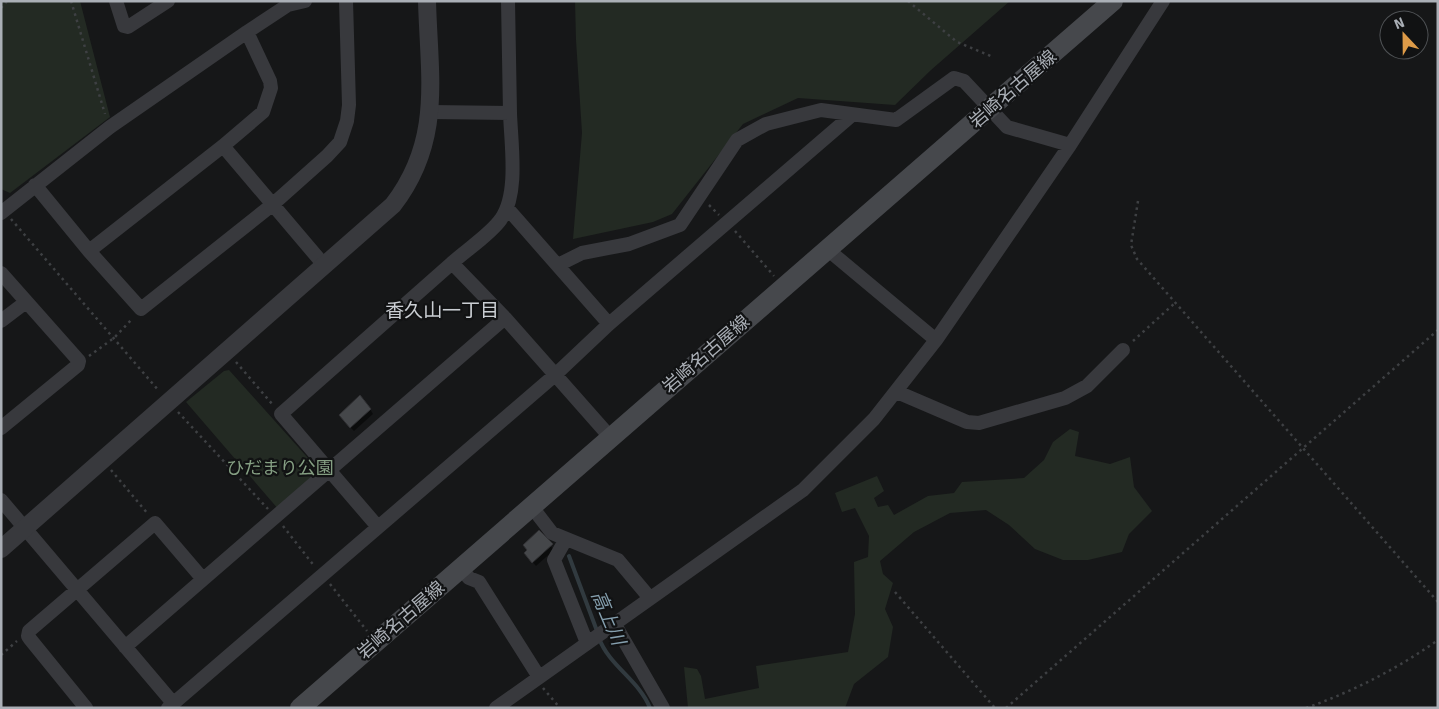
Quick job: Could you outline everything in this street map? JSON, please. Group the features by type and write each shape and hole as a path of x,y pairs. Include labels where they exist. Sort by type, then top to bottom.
{"main road":[{"name":"岩崎名古屋線","path":"300,708 1113,1"}],"street":[{"path":"116,1 124,26 128,27 168,1"},
{"path":"3,212 110,127 246,32 288,5 305,1"},
{"path":"35,185 89,251 141,309 272,205 340,142 349,105 346,1"},
{"path":"1,549 168,401 227,352 393,205 401,195 419,165 425,147 430,112 427,1"},
{"path":"378,527 281,414 500,222 508,209 512,189 508,1"},
{"path":"496,708 649,597 803,490 874,419 936,340 1070,145 1163,1"},
{"path":"89,251 223,146 263,112 271,88 264,67 246,32"},
{"path":"558,265 582,253 629,244 680,226 737,140 749,132 793,116 821,110 852,115 900,118 954,78 964,81 989,110 1012,129 1070,145"},
{"path":"430,112 510,113"},
{"path":"1,500 125,647 170,706 555,375 609,324 852,115"},
{"path":"223,146 324,265"},
{"path":"508,209 609,324"},
{"path":"827,249 936,340"},
{"path":"452,263 506,318 611,438"},
{"path":"1,273 79,361 78,365 1,428"},
{"path":"1,321 26,302"},
{"path":"125,647 202,578 506,318"},
{"path":"897,392 967,422 980,423 1065,398 1087,386 1123,350"},
{"path":"532,506 552,532 618,560 649,597"},
{"path":"86,708 28,636 29,631 155,523 202,578"},
{"path":"566,539 554,560 599,634 663,708"},
{"path":"461,569 469,578 479,582 537,678"}],"path":[{"path":"1,8 7,1"},
{"path":"71,1 110,127"},
{"path":"908,1 957,42 993,57"},
{"path":"699,195 728,223 783,287"},
{"path":"1138,201 1131,245 1132,251 1438,602"},
{"path":"3,212 168,401 275,517 376,642"},
{"path":"1123,350 1176,302"},
{"path":"79,361 114,338 141,309"},
{"path":"1006,708 1438,330"},
{"path":"227,352 281,414"},
{"path":"103,460 155,523"},
{"path":"895,592 995,708"},
{"path":"1306,708 1356,689 1398,666 1438,640"},
{"path":"537,678 560,708"}],"green space":[{"path":"1,1 80,1 110,117 10,193 1,189"},
{"path":"575,1 1010,1 931,70 895,105 798,98 743,124 672,214 653,222 573,239 582,133"},
{"name":"ひだまり公園","path":"229,370 316,467 317,471 279,510 186,402 224,371"},
{"path":"1070,429 1079,432 1075,456 1110,464 1130,457 1134,487 1152,511 1129,534 1122,552 1088,560 1063,560 1035,549 1009,525 986,510 950,513 914,532 880,561 883,574 893,583 885,609 893,627 888,657 854,684 845,708 688,708 684,667 697,669 701,676 705,699 759,688 756,666 848,652 855,614 854,562 868,557 869,536 855,508 842,512 835,493 877,476 884,491 874,498 878,507 888,505 894,515 928,496 954,493 962,482 1024,478 1044,460 1053,442"}],"building":[{"path":"360,395 371,409 350,428 339,415"},
{"path":"539,530 553,544 532,563 524,553 527,550 523,545"}],"waterway":[{"name":"高上川","path":"569,556 597,631"},
{"name":"高上川","path":"599,638 610,657 639,689 650,708"}],"district":[{"name":"香久山一丁目","path":"442,311"}]}
